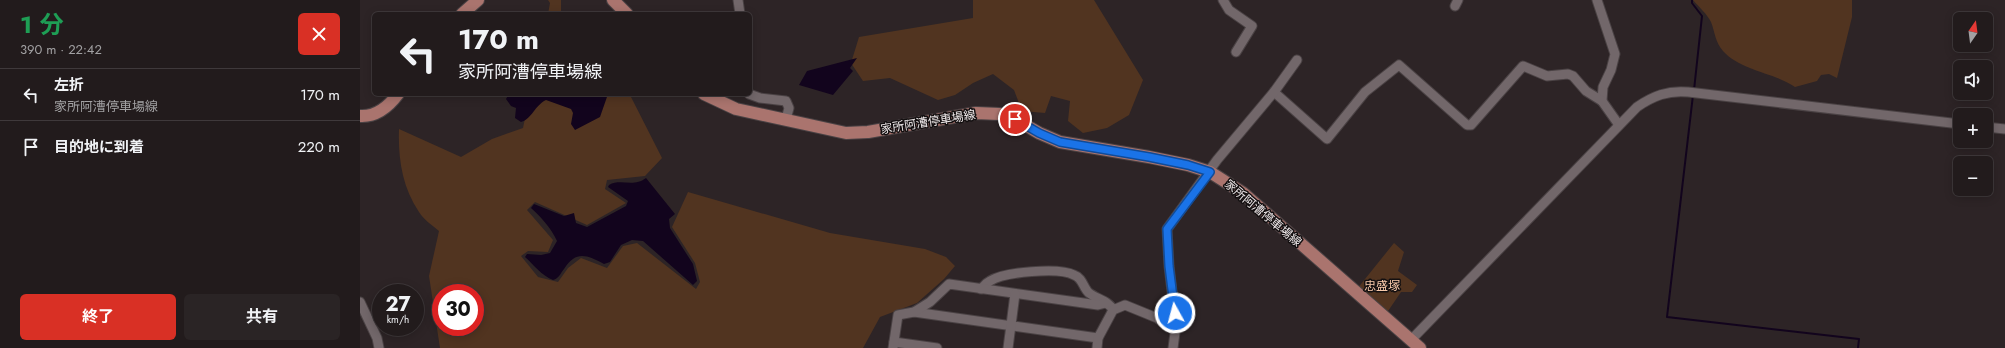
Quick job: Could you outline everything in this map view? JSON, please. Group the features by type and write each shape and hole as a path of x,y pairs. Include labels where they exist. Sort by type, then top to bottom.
{"main road":[{"path":"464,12 478,0"},
{"path":"614,0 625,12"},
{"path":"360,116 372,114 385,108 396,96"},
{"name":"家所阿漕停車場線","path":"708,96 736,109 846,133 856,133 976,113 992,113 1015,119 1039,133 1060,142 1149,157 1188,165 1210,172 1243,193 1416,344"}],"street":[{"path":"738,0 740,12"},
{"path":"1223,0 1229,10 1252,26 1236,52"},
{"path":"1597,0 1615,54 1611,70 1603,87 1602,101"},
{"path":"1173,348 1176,325 1167,243 1167,229 1210,172 1217,160 1274,92 1297,60"},
{"path":"1274,92 1328,139 1365,92 1399,64 1468,125 1471,125 1523,66 1547,76 1568,74 1573,76 1586,91 1602,101 1619,125"},
{"path":"1416,344 1619,125 1637,107 1662,94 1679,91 1953,123"},
{"path":"752,95 760,98 786,101 790,108 786,119"},
{"path":"1993,128 2005,129"},
{"path":"981,289 988,282 998,277 1028,272 1057,271 1076,275 1082,281 1088,292 1111,306 1113,310"},
{"path":"914,312 934,299 949,284 1098,305 1106,303"},
{"path":"1008,348 1015,294"},
{"path":"360,302 377,338 378,348"},
{"path":"1097,348 1098,338 1113,310 1125,306 1157,318 1175,331"},
{"path":"936,348 893,345 898,315 914,312 1098,338"}],"green space":[{"path":"548,0 561,0 561,12 548,12 550,3"},
{"path":"973,0 1094,0 1143,80 1129,115 1107,128 1083,133 1068,121 1070,101 1051,96 1045,113 1022,111 1014,90 993,74 973,83 955,95 938,100 890,78 863,81 851,63 859,37 973,18"},
{"path":"1693,0 1852,0 1852,17 1837,78 1829,74 1821,75 1817,81 1795,87 1739,63 1730,58 1720,48 1711,22"},
{"path":"530,96 631,96 662,158 645,176 607,180 605,189 626,203 587,225 535,202 527,210 553,240 548,252 528,251 521,256 538,277 558,282 568,268 581,258 607,268 623,246 637,243 696,289 700,282 695,263 672,227 688,192 830,233 925,249 946,257 955,266 944,279 917,303 880,317 863,348 440,348 438,336 484,336 484,284 432,284 432,296 429,276 439,231 421,215 409,193 400,161 399,129 461,157 492,139 523,128"},
{"name":"忠盛塚","path":"1394,243 1404,252 1398,271 1417,285 1412,292 1401,292 1386,314 1357,289"}],"shaded area":[{"path":"857,58 850,68 853,71 833,95 799,85 807,71"},
{"path":"508,96 607,96 600,117 575,130 571,124 573,113 571,109 546,100 539,105 528,118 521,122 515,118 516,108 511,106 506,99"},
{"path":"646,178 675,214 669,219 670,228 693,264 697,281 693,285 643,241 632,240 621,245 610,262 604,264 592,258 582,256 577,257 568,263 558,277 553,280 542,273 525,257 527,254 541,255 550,253 557,241 546,223 531,208 534,204 564,216 574,213 576,223 587,227 626,206 628,201 608,187 609,185 618,182 632,183"}],"waterway":[{"path":"1692,0 1692,3 1702,16 1694,90"},
{"path":"1693,95 1667,317 1859,339 1858,348"}],"route":[{"path":"1015,119 1050,139 1060,142 1149,157 1188,165 1210,172 1167,229 1166,235 1175,313"}]}
